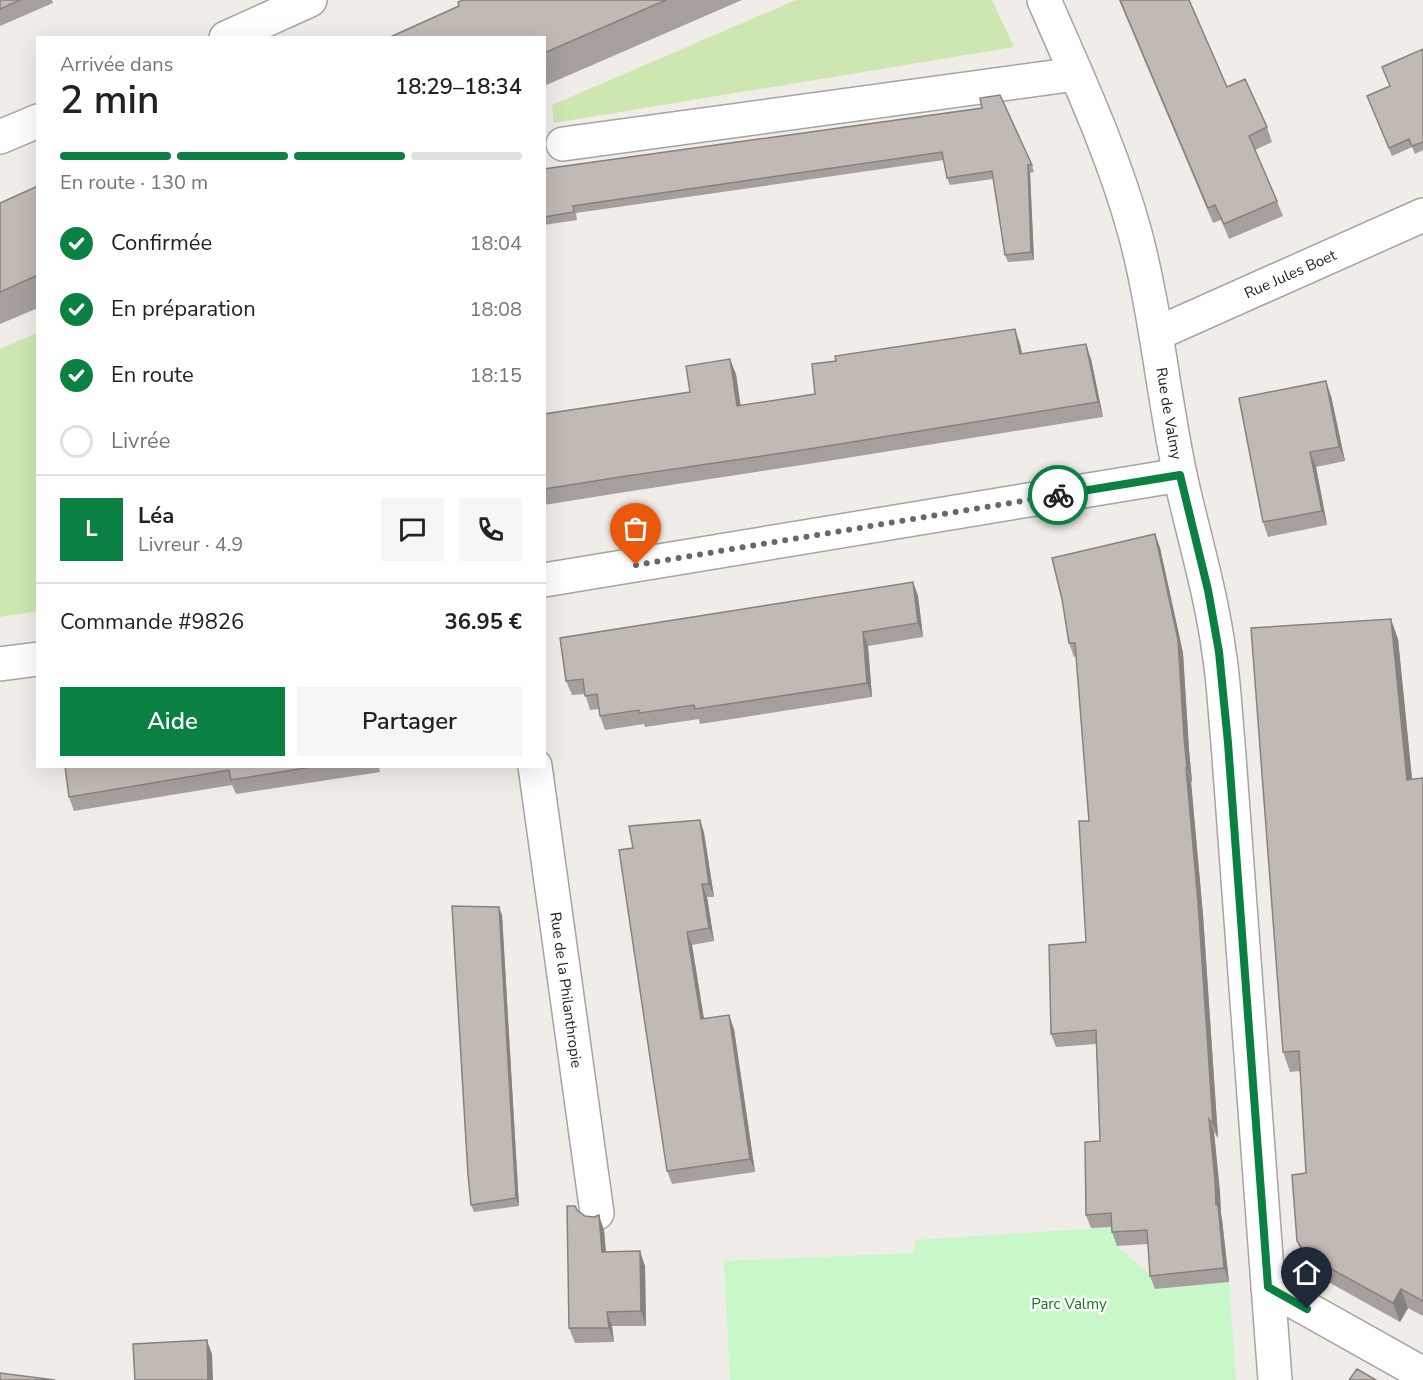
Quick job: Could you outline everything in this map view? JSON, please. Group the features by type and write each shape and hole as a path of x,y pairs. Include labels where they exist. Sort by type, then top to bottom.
{"street":[{"path":"230,36 310,0"},
{"name":"Rue de Valmy","path":"1044,0 1118,178 1128,211 1147,284 1180,475 1208,590 1219,652 1228,743 1275,1380"},
{"path":"563,144 1076,74"},
{"path":"0,137 36,122"},
{"name":"Rue Jules Boet","path":"1156,334 1423,215"},
{"path":"546,580 1180,475"},
{"path":"0,664 36,658"},
{"name":"Rue de la Philanthropie","path":"535,768 597,1213"},
{"path":"1268,1287 1423,1374"}],"green space":[{"path":"796,0 992,0 1014,47 554,123 552,105"},
{"path":"36,333 36,611 0,617 0,349"},
{"name":"Parc Valmy","path":"1115,1227 1117,1246 1155,1279 1156,1289 1229,1282 1236,1380 730,1380 724,1261 914,1253 916,1240"}],"building":[{"path":"0,0 20,0 0,9"},
{"path":"463,0 666,0 546,52 546,36 392,36 459,6 458,2"},
{"path":"1120,0 1189,0 1227,87 1245,79 1267,127 1249,136 1277,201 1224,224 1215,205 1208,208"},
{"path":"1423,49 1423,142 1412,146 1409,139 1389,148 1367,96 1390,86 1382,67"},
{"path":"1000,95 1032,165 1028,165 1031,252 1005,255 992,171 947,178 942,152 573,206 574,212 546,217 546,169 982,108 980,98"},
{"path":"36,187 36,276 0,292 0,203"},
{"path":"1015,329 1020,354 1086,344 1098,402 546,489 546,414 690,392 686,366 730,359 737,406 815,394 812,364 836,361 835,356"},
{"path":"1326,381 1339,447 1310,452 1322,511 1263,522 1239,398"},
{"path":"1155,534 1178,640 1213,1124 1209,1119 1224,1268 1150,1276 1147,1230 1112,1232 1111,1213 1086,1215 1085,1142 1100,1141 1096,1030 1051,1034 1049,945 1086,942 1079,821 1089,821 1075,643 1069,643 1052,558"},
{"path":"913,582 918,623 863,632 867,683 695,709 694,705 600,716 597,694 585,696 583,679 566,681 560,638"},
{"path":"1391,619 1407,780 1423,778 1423,1301 1401,1289 1393,1303 1306,1255 1297,1241 1292,1175 1306,1173 1299,1051 1283,1052 1251,628"},
{"path":"65,768 306,768 231,780 229,770 69,797"},
{"path":"700,820 709,884 702,884 709,928 687,932 701,1019 729,1015 750,1159 667,1171 619,850 633,848 629,826"},
{"path":"452,906 499,907 516,1198 471,1205 468,1175"},
{"path":"567,1206 575,1206 585,1216 599,1215 602,1252 640,1251 641,1311 607,1312 609,1328 569,1328"},
{"path":"207,1340 208,1380 135,1380 133,1344"},
{"path":"1357,1369 1376,1380 1349,1380"},
{"path":"0,1373 55,1380 0,1380"}],"way so far":[{"path":"636,565 1058,495"}],"route":[{"path":"1058,495 1180,475 1208,590 1219,652 1228,743 1268,1287 1307,1309"}]}
